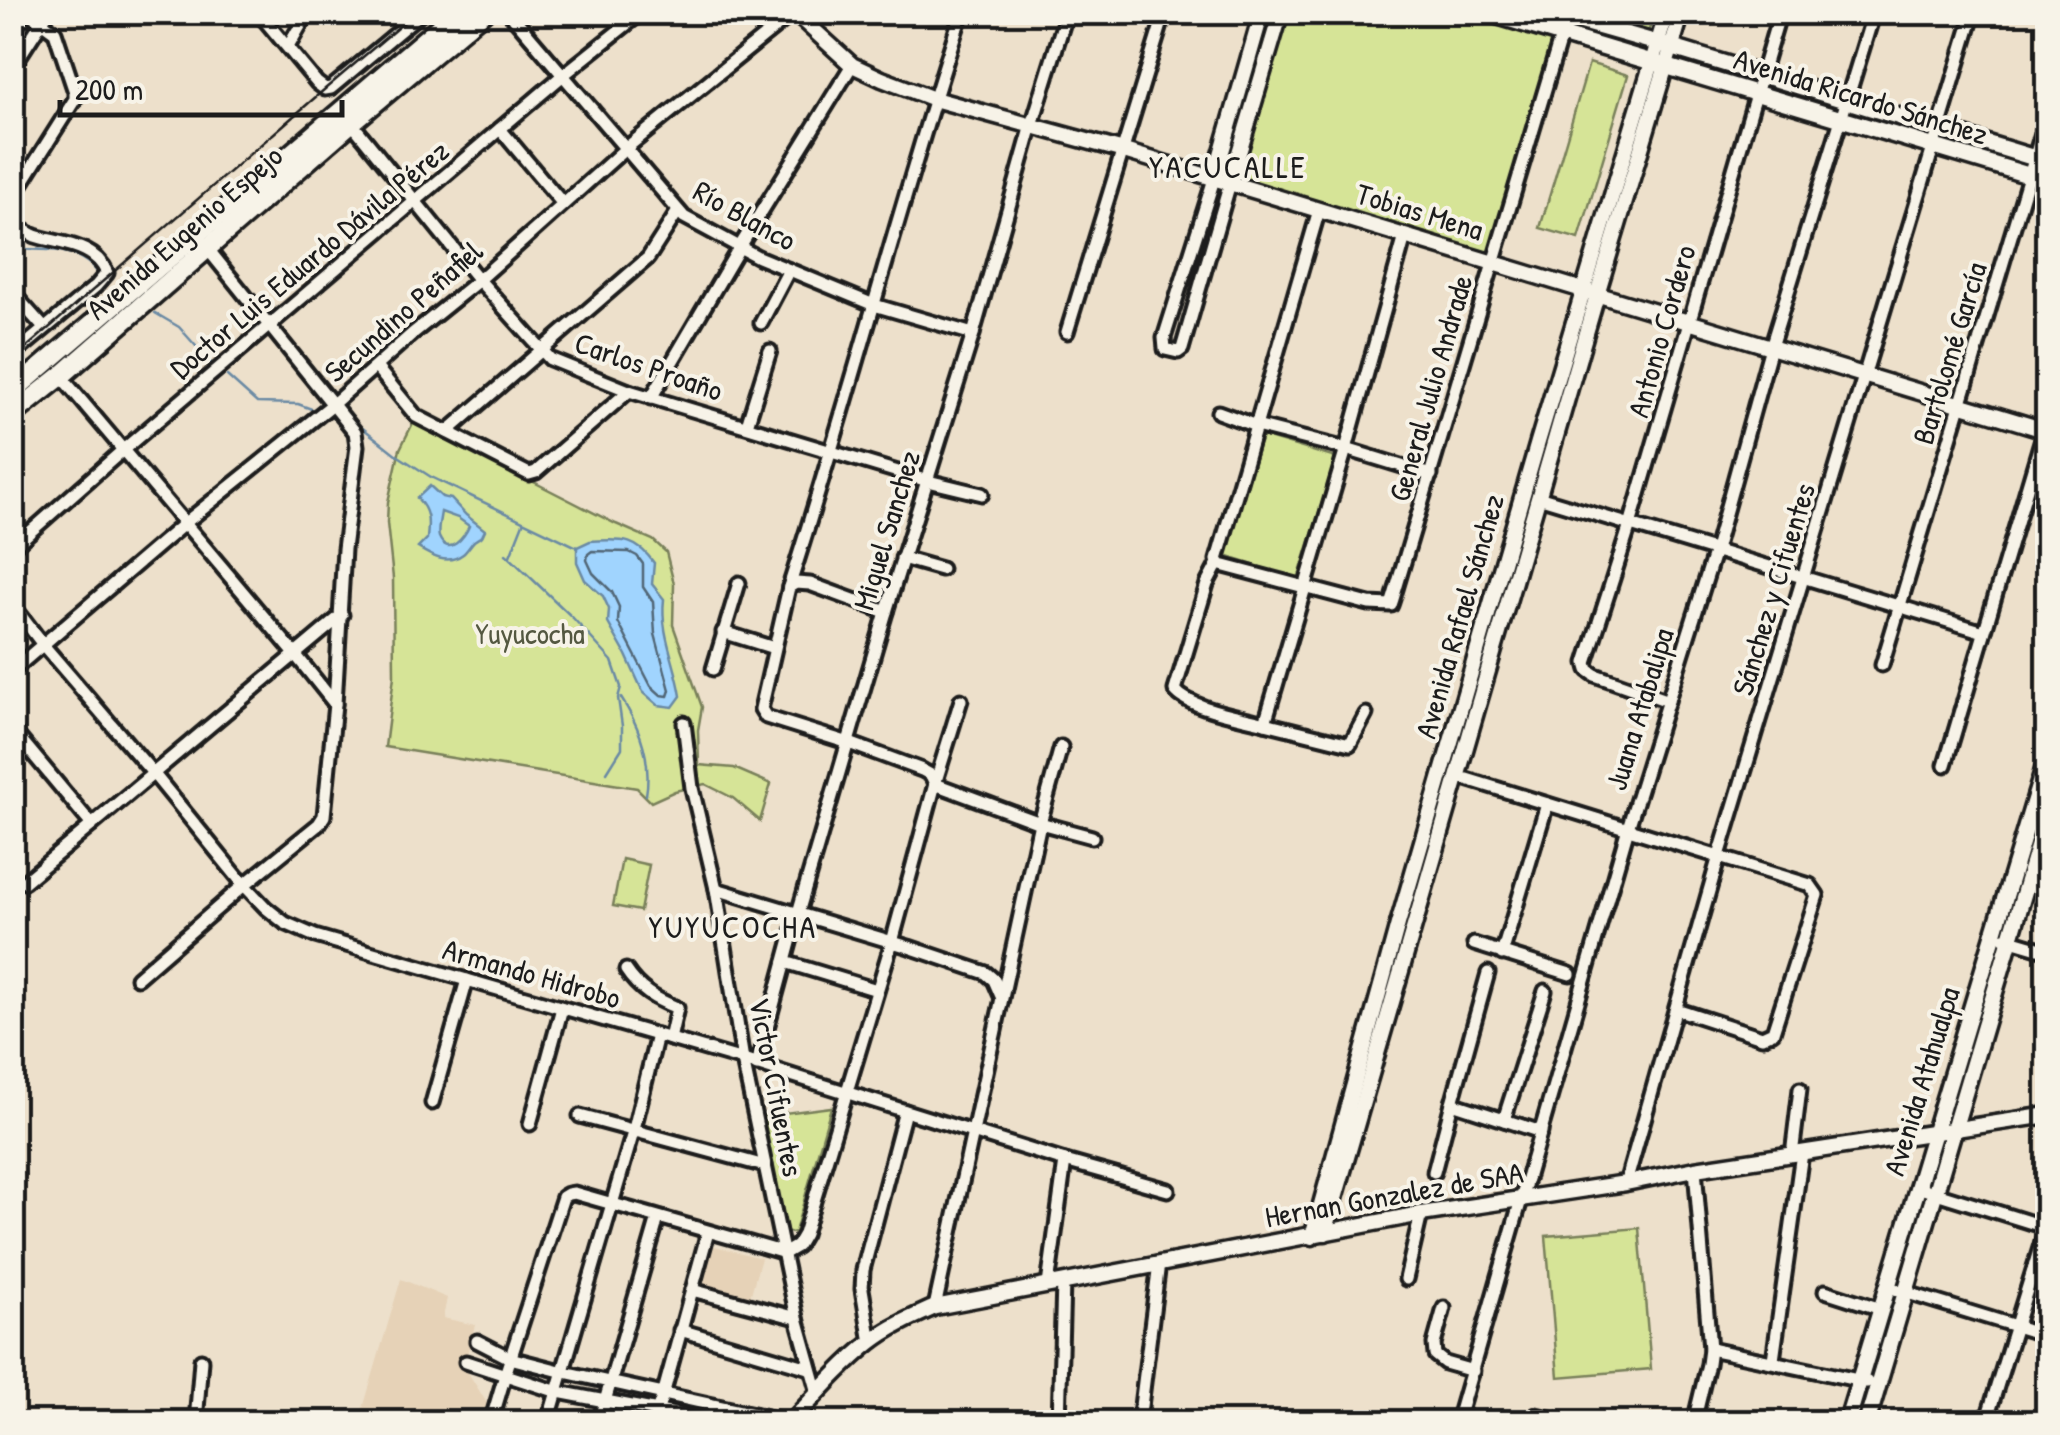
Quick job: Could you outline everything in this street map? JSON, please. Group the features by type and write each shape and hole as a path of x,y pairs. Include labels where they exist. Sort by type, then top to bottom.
{"main road":[{"name":"Avenida Eugenio Espejo","path":"12,415 55,369 346,116 457,12"},
{"name":"Avenida Eugenio Espejo","path":"346,116 483,12"},
{"name":"Avenida Ricardo Sánchez","path":"1485,12 1842,120 2040,160"},
{"name":"Avenida Ricardo Sánchez","path":"1548,12 1847,102 2048,181"},
{"name":"Avenida Eugenio Espejo","path":"12,392 55,369"},
{"name":"Avenida Atahualpa","path":"1847,1422 1935,1132 2043,808 2048,755"},
{"name":"Avenida Atahualpa","path":"1866,1422 1955,1129 2001,938"}],"street":[{"path":"12,199 76,92 55,32 45,17 28,12"},
{"path":"258,12 325,88 331,88 422,12"},
{"path":"288,46 308,12"},
{"name":"Río Blanco","path":"509,12 684,217 739,248 874,305 973,334"},
{"name":"Doctor Luis Eduardo Dávila Pérez","path":"12,548 270,324 642,12"},
{"name":"Tobias Mena","path":"794,12 852,64 934,98 1124,151 1864,377 2046,426"},
{"name":"Secundino Peñafiel","path":"12,671 479,280 625,149 794,12"},
{"path":"962,12 832,452 788,587 761,709 766,718 922,770 930,774 935,784 1040,824 1092,836"},
{"name":"Miguel Sanchez","path":"758,1065 886,612 973,334 1067,12"},
{"path":"1067,332 1165,12"},
{"path":"1262,12 1164,338 1165,349 1170,351 1182,349 1281,12"},
{"name":"Avenida Rafael Sánchez","path":"1319,1235 1398,924 1659,64 1667,12"},
{"name":"Avenida Rafael Sánchez","path":"1664,46 1682,12"},
{"name":"Antonio Cordero","path":"1668,701 1595,675 1586,663 1630,526 1780,12"},
{"name":"Juana Atabalipa","path":"1457,1422 1628,828 1715,550 1771,347 1874,12"},
{"name":"Sánchez y Cifuentes","path":"1626,1182 1719,856 1974,12"},
{"name":"General Julio Andrade","path":"1304,587 1369,604 1391,605 1568,15"},
{"path":"12,68 45,17"},
{"path":"651,398 852,64"},
{"name":"Bartolomé García","path":"1882,666 2028,176 2040,160 2048,114"},
{"name":"Carlos Proaño","path":"346,116 479,280 550,359 629,392 982,494"},
{"path":"500,129 563,204"},
{"path":"1304,587 1222,565 1217,556 1319,210"},
{"path":"447,432 648,258 678,211"},
{"path":"12,223 36,236 84,250 106,269 106,276 12,356"},
{"path":"1264,723 1405,236"},
{"path":"137,978 312,831 324,816 335,704 356,432 202,241"},
{"path":"761,324 788,270"},
{"path":"12,292 44,328"},
{"path":"747,426 770,351"},
{"path":"376,366 416,416 529,474 629,392"},
{"path":"55,369 335,704"},
{"path":"1218,412 1431,475"},
{"path":"1945,765 2046,426"},
{"name":"Avenida Rafael Sánchez","path":"1319,1235 1538,497 1546,445"},
{"path":"1538,497 1984,632"},
{"path":"902,558 941,569"},
{"path":"1222,565 1207,584 1174,690 1178,696 1350,744 1366,714"},
{"path":"713,669 739,583"},
{"path":"788,587 810,584 886,612"},
{"name":"Armando Hidrobo","path":"12,604 244,885 285,923 314,936 744,1060 1168,1190"},
{"path":"24,882 342,615"},
{"path":"723,632 774,648"},
{"path":"491,1422 563,1197 574,1193 785,1253 797,1246 847,1093 961,700"},
{"name":"Victor Cifuentes","path":"684,724 692,788 716,889 765,1166 796,1318 818,1393"},
{"path":"12,729 92,825"},
{"path":"935,1307 1040,824 1061,746"},
{"path":"1457,776 1810,885 1817,895 1773,1032 1762,1037 1676,1010"},
{"path":"1502,954 1546,804"},
{"path":"716,889 986,973 1002,996"},
{"path":"2001,938 2048,952"},
{"path":"1474,944 1570,974"},
{"path":"785,962 877,990"},
{"path":"548,1422 634,1129 676,1008 648,994 626,970"},
{"path":"1434,1172 1488,973"},
{"path":"432,1103 467,980"},
{"path":"1504,1120 1544,990"},
{"path":"530,1124 562,1008"},
{"path":"1773,1360 1797,1154 1800,1089"},
{"path":"1452,1103 1541,1132"},
{"path":"870,1342 863,1270 905,1111"},
{"name":"Hernan Gonzalez de SAA","path":"790,1422 870,1342 935,1307 1421,1214 2048,1115"},
{"path":"580,1116 765,1166"},
{"path":"1059,1422 1056,1284 1064,1161"},
{"path":"1694,1422 1710,1349 1695,1169"},
{"path":"1918,1186 2047,1226 1986,1422"},
{"path":"1406,1279 1421,1214"},
{"path":"599,1422 658,1218"},
{"path":"655,1417 708,1232"},
{"path":"1139,1422 1159,1263"},
{"path":"1888,1287 2048,1336"},
{"path":"692,1290 796,1318"},
{"path":"1825,1290 1880,1309"},
{"path":"1444,1308 1434,1344 1435,1355 1446,1363 1473,1371"},
{"path":"680,1330 809,1368"},
{"path":"477,1342 510,1358 564,1372 790,1422"},
{"path":"1710,1349 1878,1384"},
{"path":"196,1422 201,1360"},
{"path":"466,1362 558,1392 606,1400 655,1417 716,1422"},
{"path":"1536,1416 1568,1422"}],"shaded area":[{"path":"711,1245 761,1258 749,1301 697,1287"},
{"path":"401,1279 447,1298 443,1318 475,1325 464,1366 490,1408 486,1422 359,1422"}],"green space":[{"path":"1286,13 1451,13 1555,40 1490,255 1236,177"},
{"path":"1578,13 1654,13 1648,33"},
{"path":"1589,63 1628,75 1579,239 1540,228"},
{"name":"Yuyucocha","path":"413,423 653,540 666,552 674,584 673,625 702,707 699,765 734,768 771,784 760,821 733,798 705,784 651,802 637,788 385,747 394,676 388,502 400,449"},
{"path":"1262,436 1336,458 1298,579 1225,556"},
{"path":"622,859 649,865 640,911 613,906"},
{"path":"831,1107 795,1232 791,1233 787,1231 761,1116"},
{"path":"1639,1228 1651,1369 1558,1377 1546,1236"}],"water":[{"path":"430,486 485,530 482,536 457,558 439,558 423,551 418,548 427,539 428,521 417,498","holes":["441,512 469,526 460,540 447,546 438,534"]},
{"path":"590,541 633,544 654,563 652,584 664,599 666,636 681,696 673,707 658,705 643,692 608,623 609,609 603,596 585,580 577,562 577,547"}],"waterway":[{"path":"12,250 70,254 98,273"},
{"path":"155,313 179,327 211,363"},
{"path":"227,376 257,403 298,404 317,411"},
{"path":"355,422 431,477 577,547"},
{"path":"510,556 523,523"},
{"path":"506,554 612,661 621,687 618,698 622,748 607,772"},
{"path":"621,698 643,744 646,795"}],"railway":[{"path":"12,360 416,12"}],"district":[{"name":"YACUCALLE","path":"1228,166"},
{"name":"YUYUCOCHA","path":"733,926"}]}
